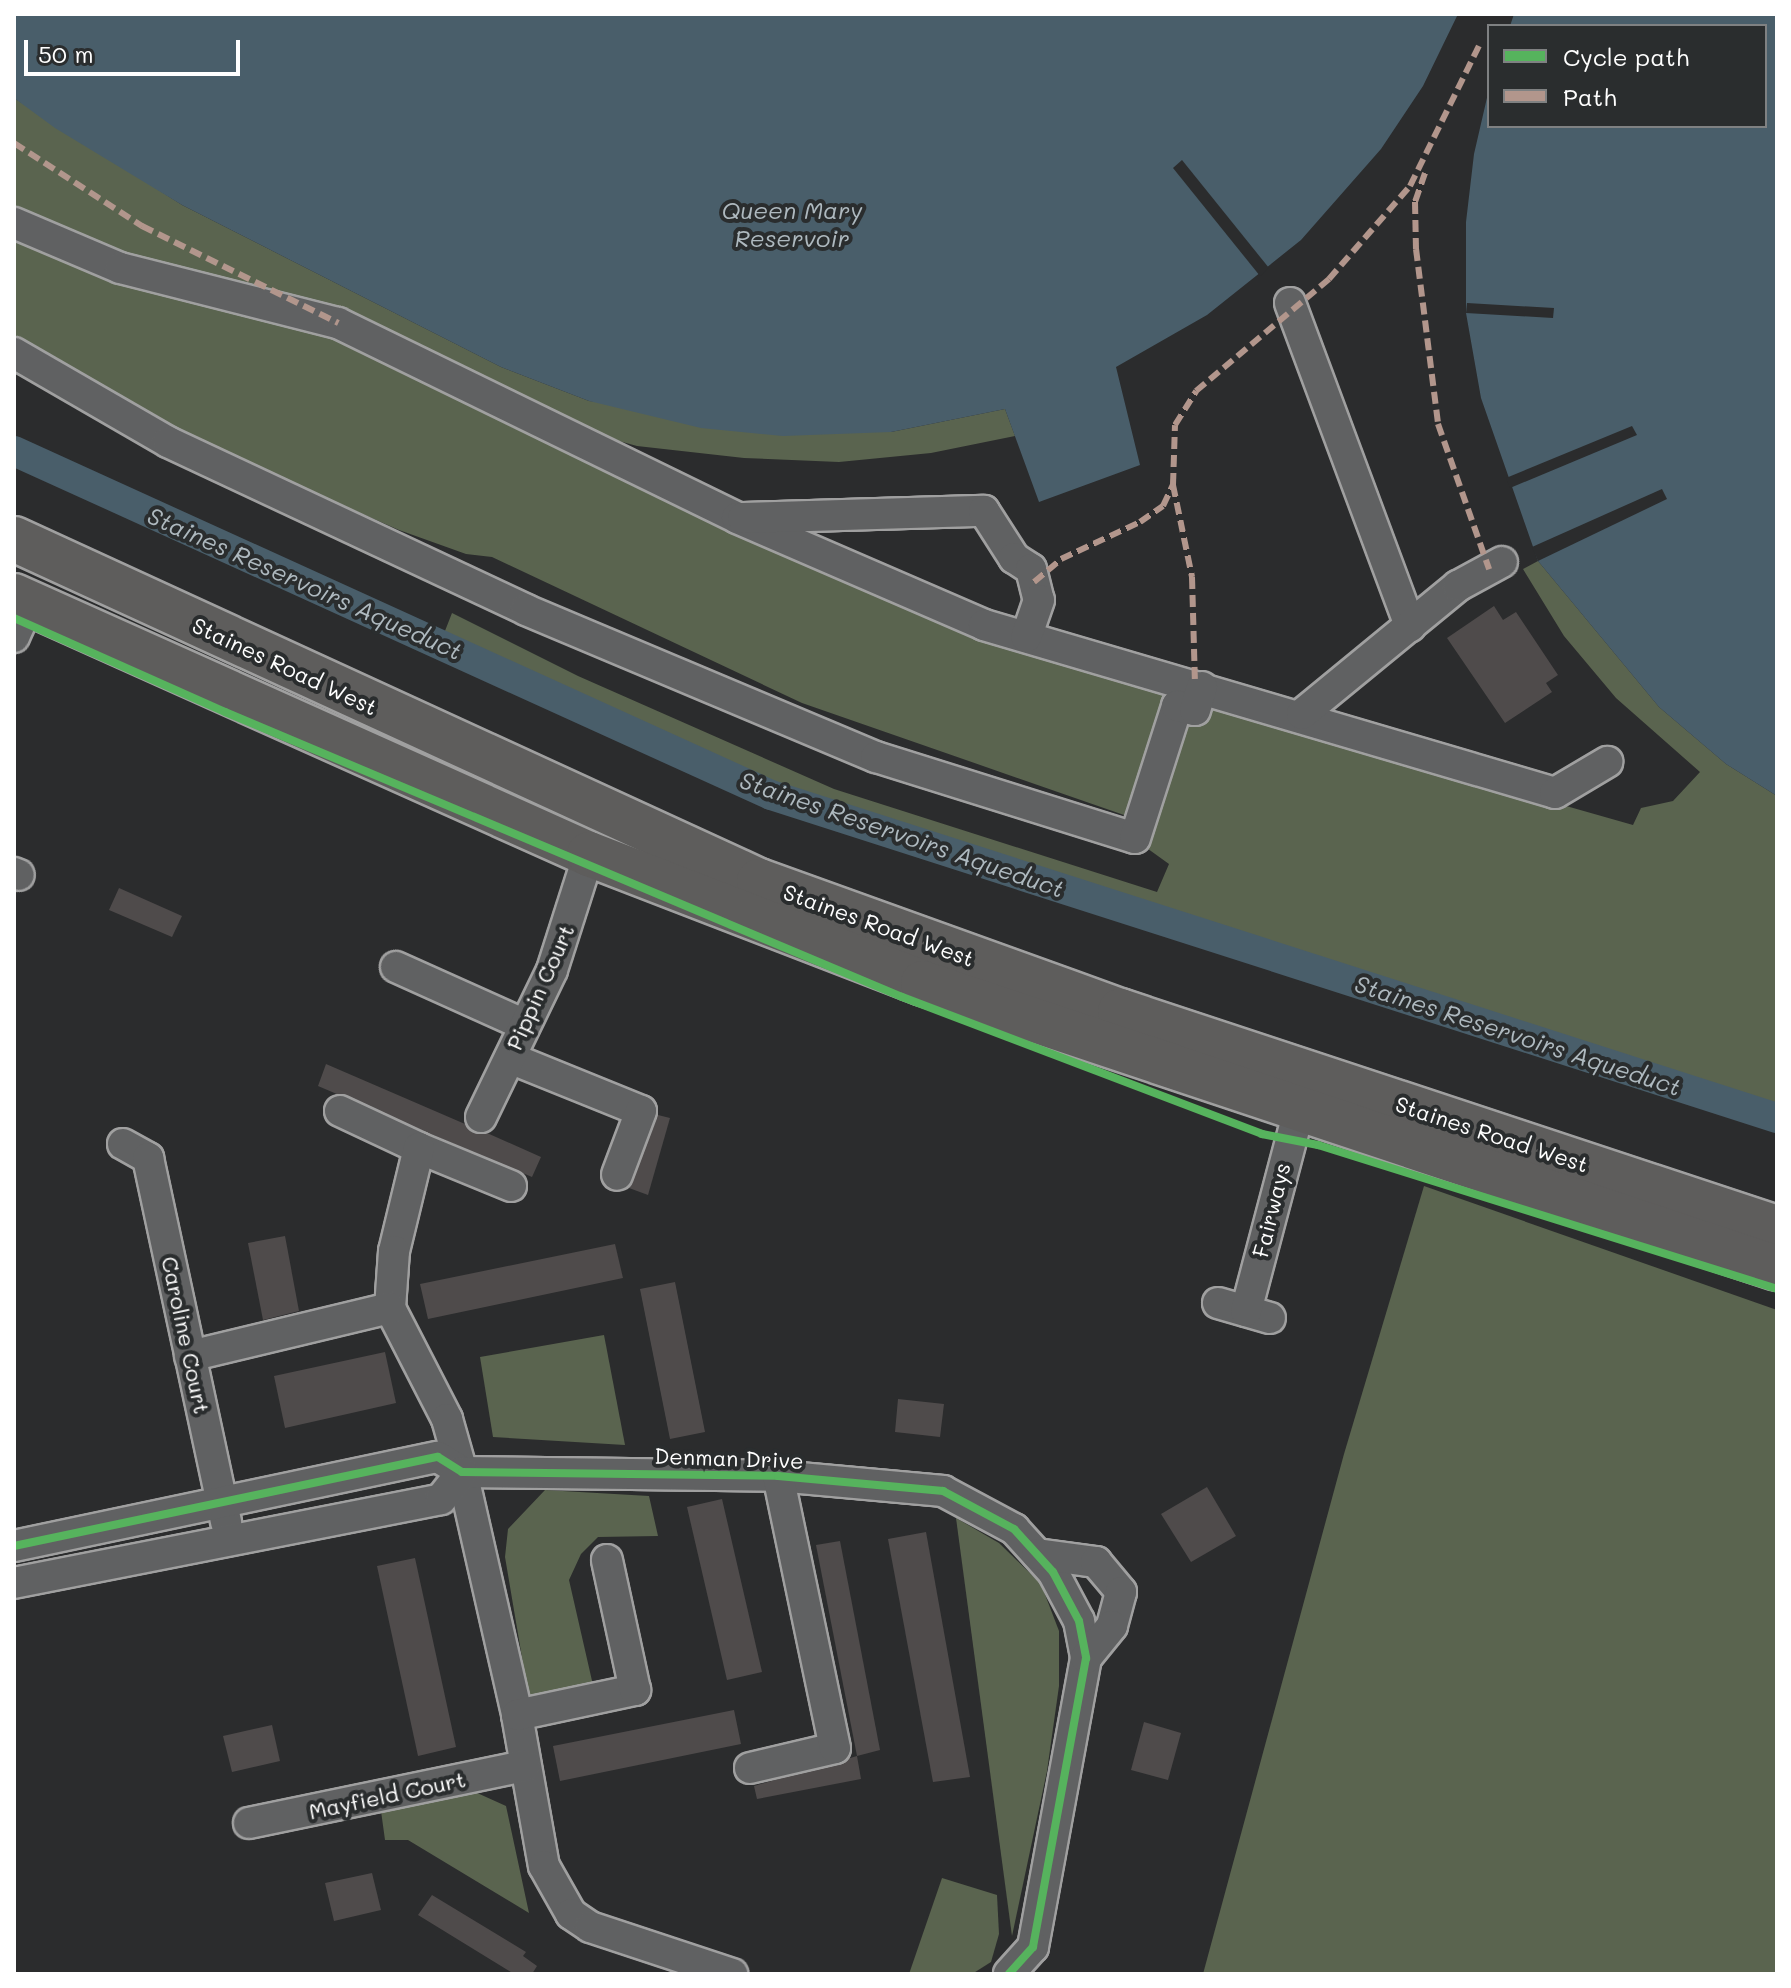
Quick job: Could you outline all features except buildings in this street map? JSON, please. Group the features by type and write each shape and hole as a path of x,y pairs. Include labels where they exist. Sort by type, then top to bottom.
{"highway":[{"name":"Staines Road West","path":"14,539 759,881 1120,1011 1777,1228"},
{"name":"Staines Road West","path":"19,612 589,854 923,983 1777,1268"}],"street":[{"path":"14,223 120,268 338,323 737,518 984,625 1302,714 1555,793 1607,762"},
{"path":"1290,303 1410,626"},
{"path":"14,353 168,442 526,610 876,757 1135,838 1177,706 1195,710 1202,687"},
{"path":"737,518 984,511 1014,558 1031,569 1039,600 1026,637"},
{"path":"1302,714 1458,586 1502,562"},
{"name":"Pippin Court","path":"481,1117 568,928 589,854"},
{"path":"396,967 525,1025"},
{"path":"510,1058 641,1111 617,1175"},
{"name":"Fairways","path":"1245,1311 1299,1110"},
{"path":"340,1111 511,1186"},
{"name":"Caroline Court","path":"123,1144 148,1158 229,1540"},
{"path":"419,1148 394,1251 390,1308 447,1419 462,1472 517,1715 544,1866 571,1914 590,1927 732,1974"},
{"path":"190,1356 390,1308"},
{"name":"Denman Drive","path":"14,1546 222,1506 438,1457 462,1472 778,1476 943,1491 1014,1529 1053,1572 1079,1621 1086,1658 1031,1961 1009,1974"},
{"path":"14,1583 441,1499 462,1472"},
{"path":"750,1768 835,1748 778,1476"},
{"path":"1037,1554 1096,1562 1121,1592 1112,1626 1086,1658"},
{"path":"517,1715 635,1690 607,1560"},
{"name":"Mayfield Court","path":"249,1823 525,1766"}],"green space":[{"path":"14,98 182,205 501,367 589,401 891,432 1005,409 1015,436 931,453 839,462 744,458 637,446 572,428 98,248 14,211"},
{"path":"14,236 315,329 510,426 784,550 1212,705 1633,825 1641,808 1673,801 1700,772 1616,698 1564,636 1523,569 1538,561 1659,707 1726,764 1777,796 1777,1110 781,787 443,636 452,613 578,676 834,789 1157,892 1169,864 1144,846 1147,823 802,703 492,557 466,554 399,530 174,431 14,335"},
{"path":"1424,1186 1777,1310 1777,1974 1203,1974 1344,1454"},
{"path":"604,1335 625,1445 493,1437 480,1357"},
{"path":"545,1490 649,1496 658,1536 598,1537 581,1554 569,1580 598,1707 530,1705 505,1557 508,1529"},
{"path":"956,1518 999,1543 1041,1584 1059,1631 1059,1686 1047,1771 1012,1936"},
{"path":"475,1792 506,1806 529,1913 408,1840 385,1840 381,1811 386,1807"},
{"path":"942,1878 997,1895 999,1934 991,1962 972,1974 909,1974"}],"water":[{"name":"Queen Mary Reservoir","path":"14,14 1458,14 1423,86 1381,149 1301,240 1207,315 1116,367 1140,465 1039,502 1005,409 891,432 783,436 701,428 589,401 501,367 182,205 55,128 14,98"},
{"path":"1514,14 1777,14 1777,796 1726,764 1659,707 1538,561 1481,398 1466,313 1466,222 1474,154 1487,98 1487,128 1767,128 1767,24 1511,24"}],"pier":[{"path":"1182,160 1269,268 1260,276 1173,168"},
{"path":"1467,303 1554,308 1553,318 1466,313"},
{"path":"1632,426 1637,435 1510,488 1506,478"},
{"path":"1662,489 1667,499 1538,561 1532,547"}],"waterway":[{"name":"Staines Reservoirs Aqueduct","path":"14,451 771,795 1777,1118"}],"marked path":[{"path":"1034,582 1061,559 1140,522 1163,506 1173,485 1175,425 1196,391 1329,279 1410,186 1479,46"},
{"path":"14,143 142,226 338,323"},
{"path":"1425,173 1415,202 1416,249 1438,424 1489,569"},
{"path":"1173,485 1192,577 1195,685"}],"cycle path":[{"path":"14,618 225,712 902,997 1262,1134 1318,1145 1777,1289"},
{"path":"14,1546 438,1457 462,1472 778,1476 943,1491 1014,1529 1053,1572 1079,1621 1086,1658 1033,1947 1009,1974"}]}
